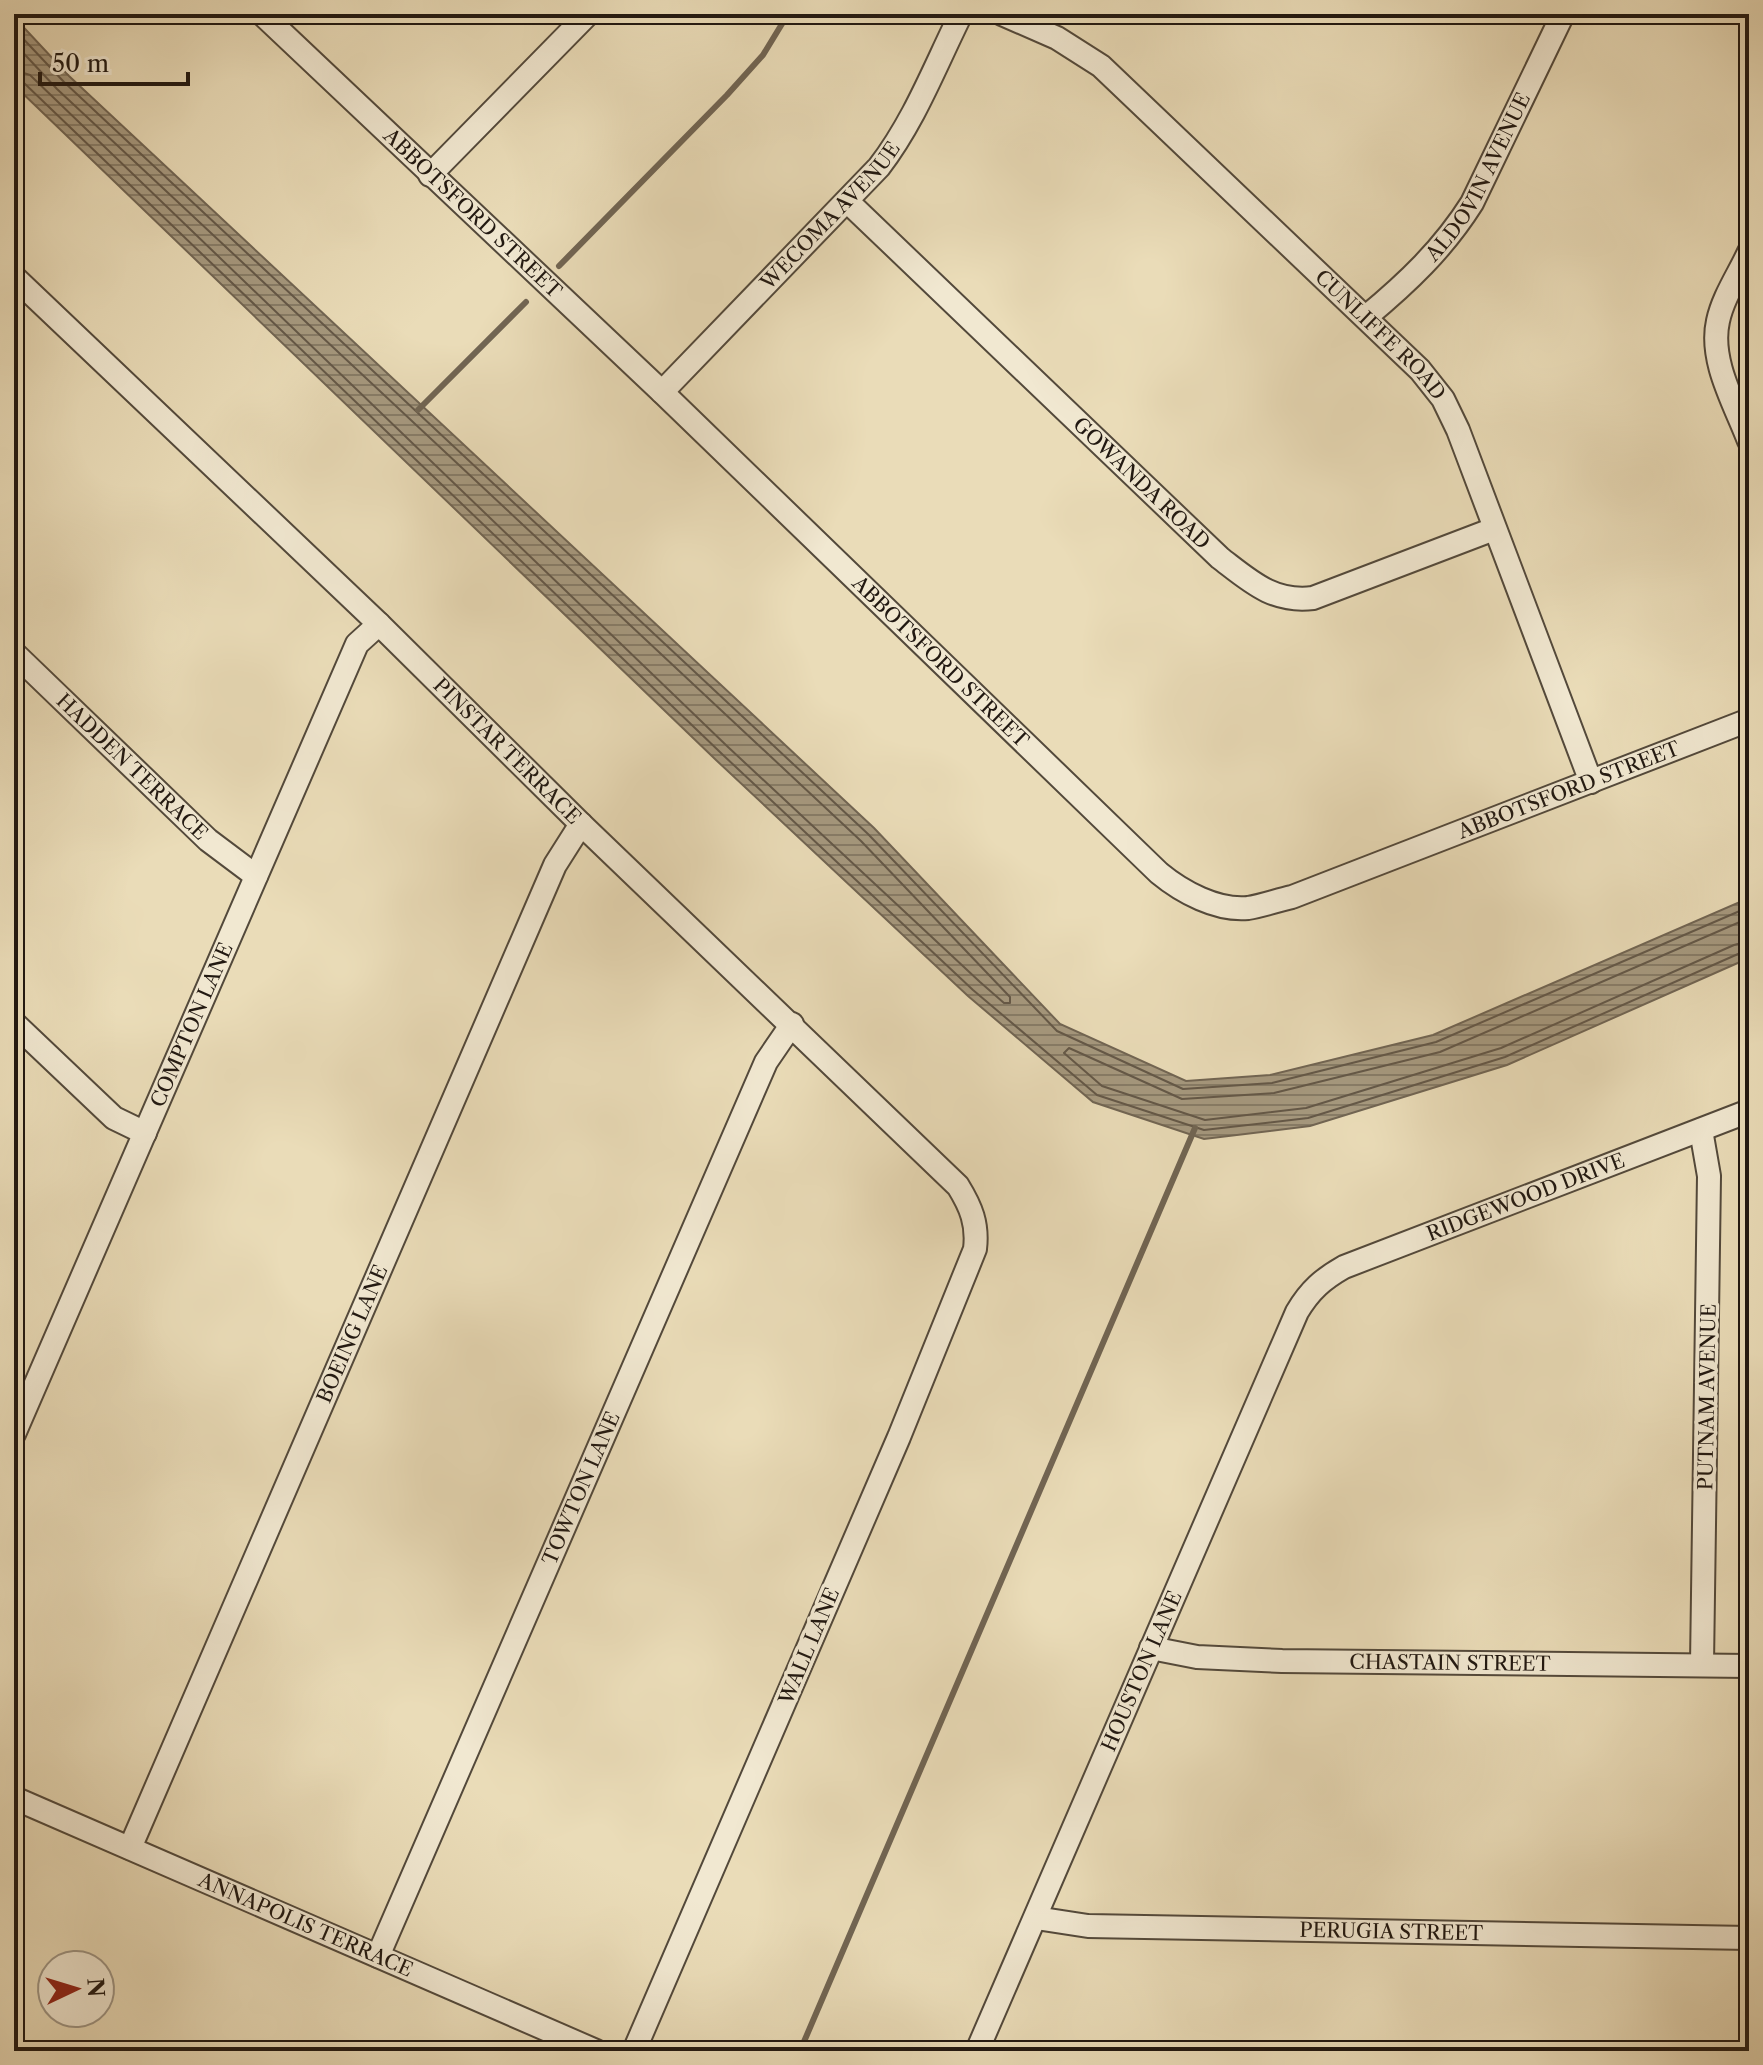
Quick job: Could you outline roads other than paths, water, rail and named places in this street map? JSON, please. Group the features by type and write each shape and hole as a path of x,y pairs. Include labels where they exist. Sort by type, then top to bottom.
{"street":[{"name":"ABBOTSFORD STREET","path":"262,14 662,392 1159,873 1191,895 1227,906 1246,908 1292,897 1749,720"},
{"path":"430,175 588,14"},
{"name":"WECOMA AVENUE","path":"662,392 879,167 906,129 961,14"},
{"name":"CUNLIFFE ROAD","path":"1002,14 1057,38 1101,66 1366,317 1420,370 1443,399 1458,430 1591,782"},
{"name":"ALDOVIN AVENUE","path":"1366,317 1413,276 1455,229 1472,203 1563,14"},
{"name":"GOWANDA ROAD","path":"847,201 1220,558 1259,589 1278,597 1298,600 1313,598 1494,529"},
{"path":"1749,252 1722,308 1716,335 1717,357 1749,441"},
{"name":"PINSTAR TERRACE","path":"14,277 379,624 581,824 958,1186 971,1207 976,1239"},
{"name":"COMPTON LANE","path":"14,1434 357,644 379,624"},
{"name":"HADDEN TERRACE","path":"14,653 208,840 256,876"},
{"name":"BOEING LANE","path":"130,1848 555,865 581,824"},
{"path":"14,1023 114,1118 145,1133"},
{"name":"TOWTON LANE","path":"378,1956 766,1062 792,1024"},
{"name":"RIDGEWOOD DRIVE","path":"1308,1294 1323,1279 1344,1267 1749,1111"},
{"name":"PUTNAM AVENUE","path":"1701,1130 1709,1176 1702,1664"},
{"name":"WALL LANE","path":"634,2051 899,1437 975,1249 976,1239"},
{"name":"HOUSTON LANE","path":"977,2051 1297,1312 1308,1294"},
{"name":"CHASTAIN STREET","path":"1151,1648 1197,1657 1282,1661 1749,1666"},
{"name":"ANNAPOLIS TERRACE","path":"14,1798 596,2051"},
{"name":"PERUGIA STREET","path":"1036,1918 1088,1926 1749,1938"}],"water":[{"path":"14,17 69,76 874,828 1060,1024 1186,1081 1270,1075 1433,1035 1749,898 1749,958 1507,1065 1310,1126 1204,1139 1093,1102 968,996 716,760 14,85"}],"waterway":[{"path":"559,266 727,95 763,55 788,14"},
{"path":"418,410 526,302"},
{"path":"800,2051 1195,1128"}]}
